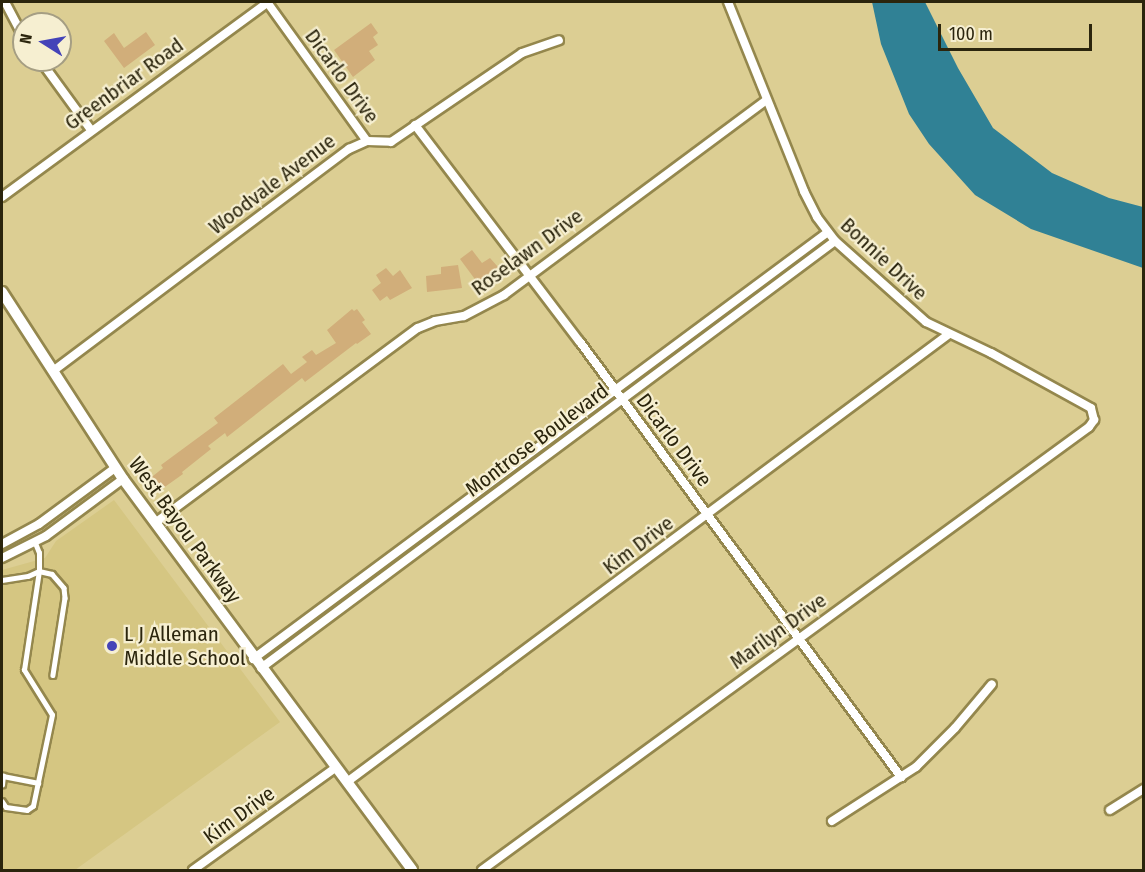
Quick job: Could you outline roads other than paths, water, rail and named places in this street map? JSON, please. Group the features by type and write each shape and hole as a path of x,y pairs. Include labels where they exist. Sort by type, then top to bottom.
{"street":[{"name":"Greenbriar Road","path":"2,196 267,2"},
{"name":"Dicarlo Drive","path":"267,2 367,141"},
{"name":"Bonnie Drive","path":"728,2 804,191 835,241 913,312 949,334 1001,358 1091,408 1094,420"},
{"name":"Woodvale Avenue","path":"53,371 349,149 367,141 388,143 522,53 559,40"},
{"path":"49,72 91,130"},
{"name":"Roselawn Drive","path":"155,523 418,328 478,311 530,276 767,100"},
{"name":"Dicarlo Drive","path":"415,125 530,276 901,777"},
{"name":"Montrose Boulevard","path":"254,659 828,232"},
{"name":"Montrose Boulevard","path":"261,668 835,241"},
{"name":"West Bayou Parkway","path":"2,292 115,468 412,870"},
{"name":"Kim Drive","path":"347,782 949,334"},
{"name":"Marilyn Drive","path":"482,870 1089,427 1094,420"},
{"path":"2,544 23,535 115,468"},
{"path":"2,558 32,544 123,479"},
{"path":"23,535 32,544"},
{"path":"832,821 901,777 927,757 992,684"},
{"name":"Kim Drive","path":"193,870 335,768"},
{"path":"1110,810 1143,789"}],"lane":[{"path":"2,801 6,807 27,810 33,806 52,715 24,670 39,571 39,553 32,544"},
{"path":"2,580 28,576 39,571 52,574 64,588 65,598 53,675"},
{"path":"2,785 3,777 38,783"}],"water":[{"path":"872,2 925,2 958,68 993,128 1052,173 1109,198 1143,207 1143,268 1031,229 975,195 929,144 909,114 881,44"}],"place":[{"name":"L J Alleman Middle School","path":"112,646"}]}
